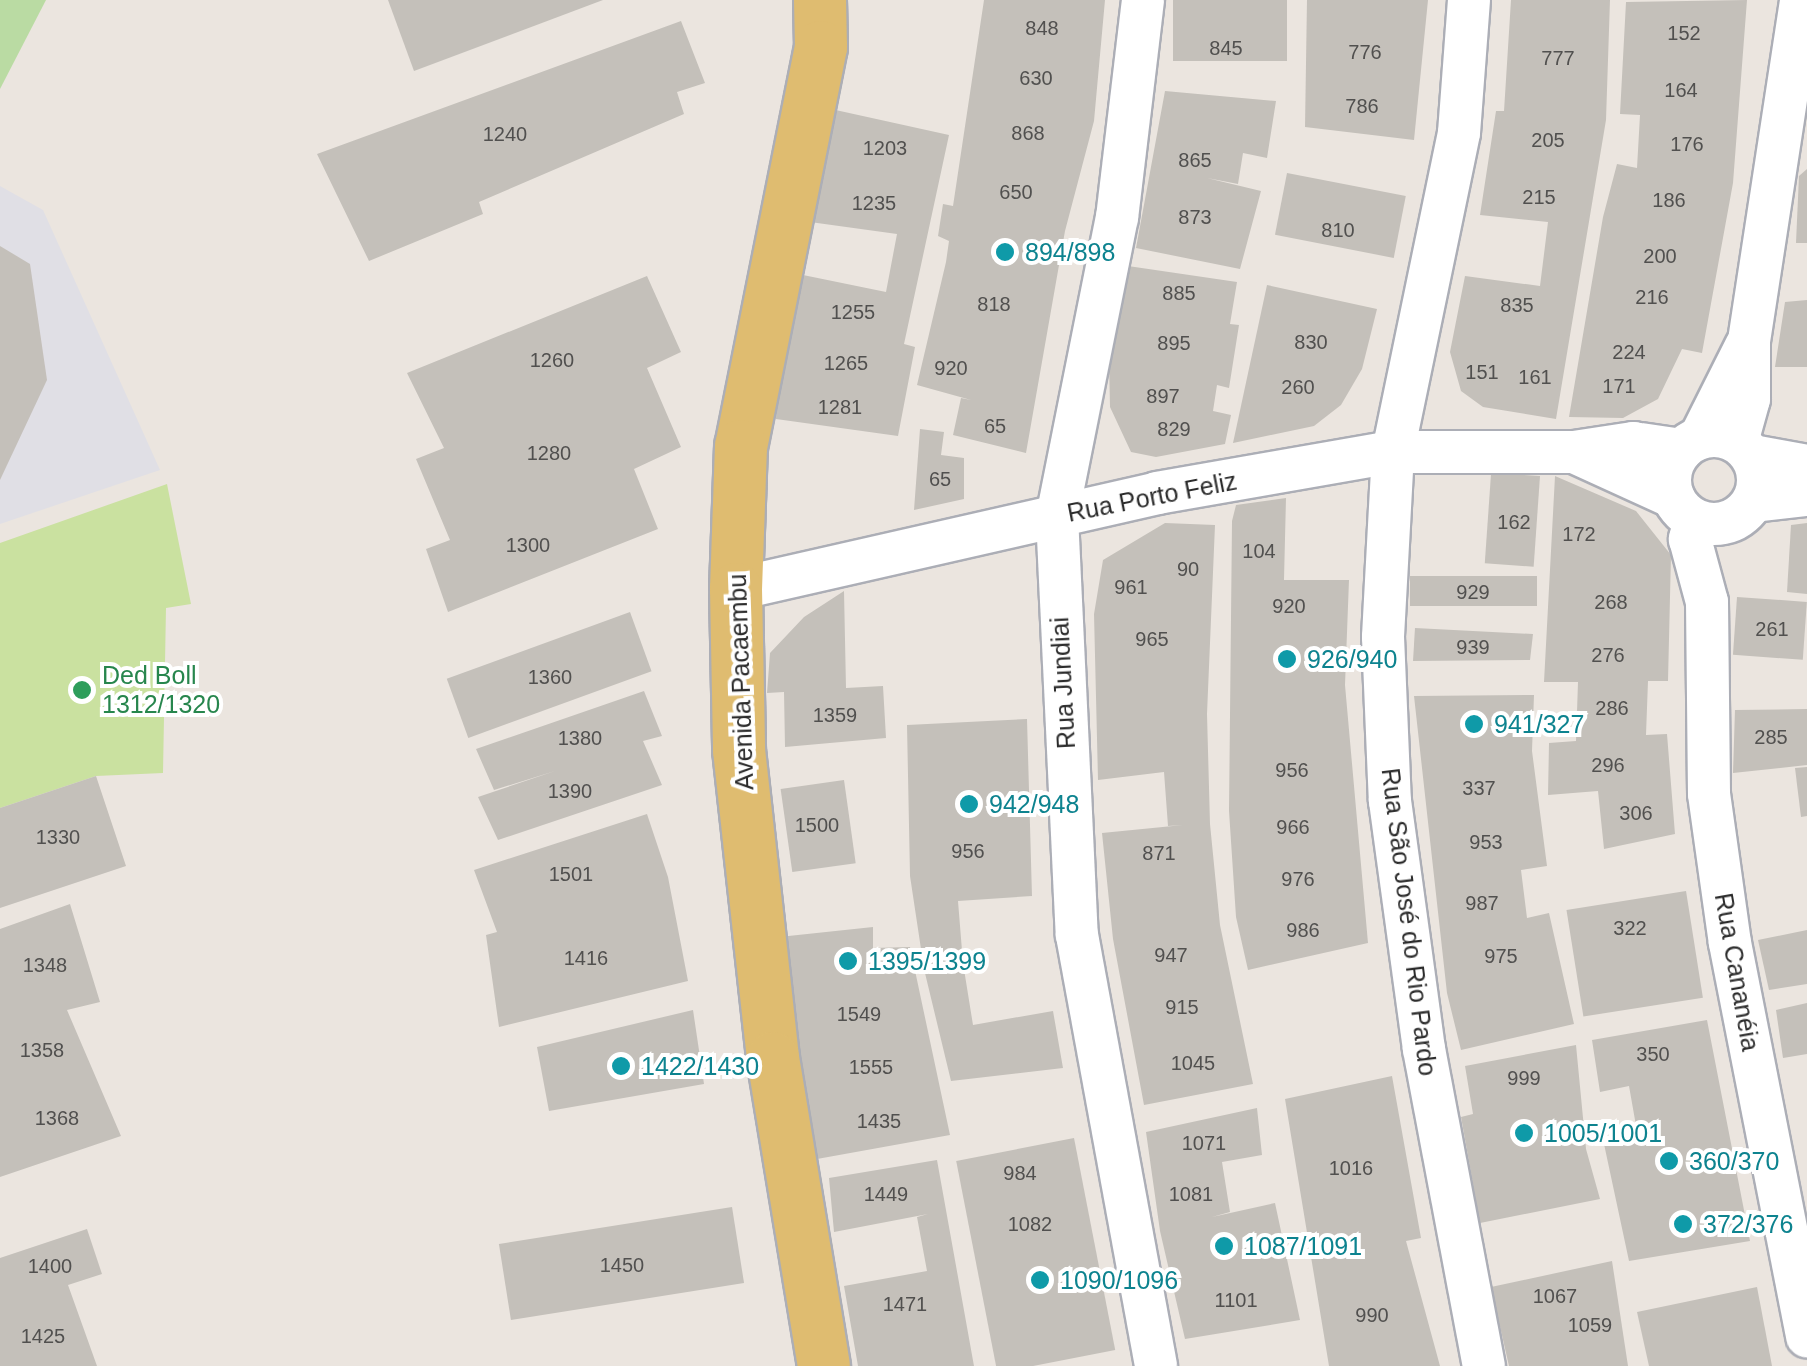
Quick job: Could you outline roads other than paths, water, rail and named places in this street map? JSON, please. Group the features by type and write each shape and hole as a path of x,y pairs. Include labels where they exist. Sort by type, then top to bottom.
{"main road":[{"name":"Avenida Pacaembu","path":"820,0 821,47 740,446 736,589 739,750 771,1039 824,1366"}],"street":[{"name":"Rua Jundiai","path":"1143,0 1117,217 1057,516 1077,935 1156,1366"},
{"name":"Rua São José do Rio Pardo","path":"1468,0 1459,133 1394,452 1382,637 1390,801 1424,1050 1484,1366"},
{"path":"1717,447 1749,341 1796,126 1801,0"},
{"name":"Rua Porto Feliz","path":"736,589 1057,516 1394,452 1574,452 1633,443 1717,447 1807,466"},
{"path":"1717,447 1759,486 1749,508"},
{"path":"1717,447 1672,465 1684,509 1712,525 1749,508 1807,496"},
{"name":"Rua Porto Feliz","path":"1574,452 1684,509"},
{"name":"Rua Cananéia","path":"1707,602 1749,508"},
{"name":"Rua Cananéia","path":"1684,509 1707,602 1712,813 1730,943 1807,1337"}],"place":[{"name":"894/898","path":"1005,252"},
{"name":"926/940","path":"1287,659"},
{"name":"Ded Boll 1312/1320","path":"82,690"},
{"name":"941/327","path":"1474,724"},
{"name":"942/948","path":"969,804"},
{"name":"1395/1399","path":"848,961"},
{"name":"1422/1430","path":"621,1066"},
{"name":"1005/1001","path":"1524,1133"},
{"name":"360/370","path":"1669,1161"},
{"name":"372/376","path":"1683,1224"},
{"name":"1087/1091","path":"1224,1246"},
{"name":"1090/1096","path":"1040,1280"}]}
